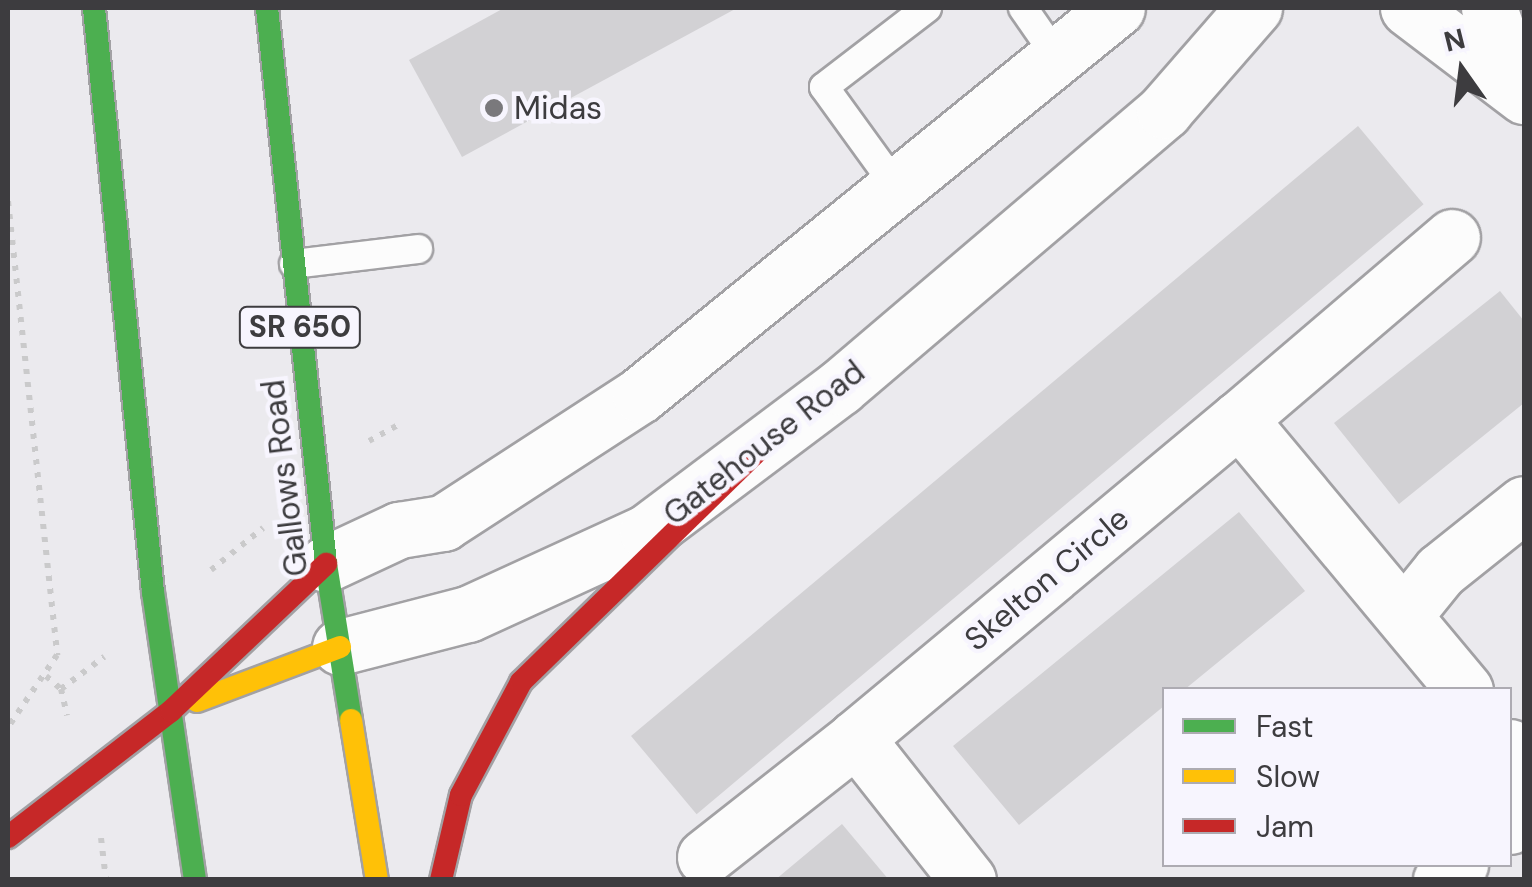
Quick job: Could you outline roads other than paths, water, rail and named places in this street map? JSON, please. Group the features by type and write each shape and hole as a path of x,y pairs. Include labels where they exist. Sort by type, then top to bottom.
{"main road":[{"path":"94,8 156,613 196,880"},
{"name":"Gallows Road","path":"267,8 326,564 377,880"},
{"path":"442,880 461,795 521,682 766,442"},
{"name":"Gatehouse Road","path":"8,837 171,711 326,564"},
{"name":"Gatehouse Road","path":"171,711 340,646"}],"street":[{"name":"Gatehouse Road","path":"326,564 399,530 442,523 640,395 1116,8"},
{"name":"Gatehouse Road","path":"340,646 468,614 647,532 766,442 1164,111 1254,8"},
{"path":"1408,8 1520,92"},
{"path":"1489,8 1520,92"},
{"name":"Skelton Circle","path":"705,857 856,738 1452,237"},
{"path":"1238,420 1406,613 1463,687"},
{"path":"1406,613 1440,571 1524,504"},
{"path":"856,738 968,880"}],"lane":[{"path":"896,185 824,87 927,8"},
{"path":"1023,8 1055,54"},
{"path":"294,264 418,248"}],"place":[{"name":"Midas","path":"494,108"}]}
